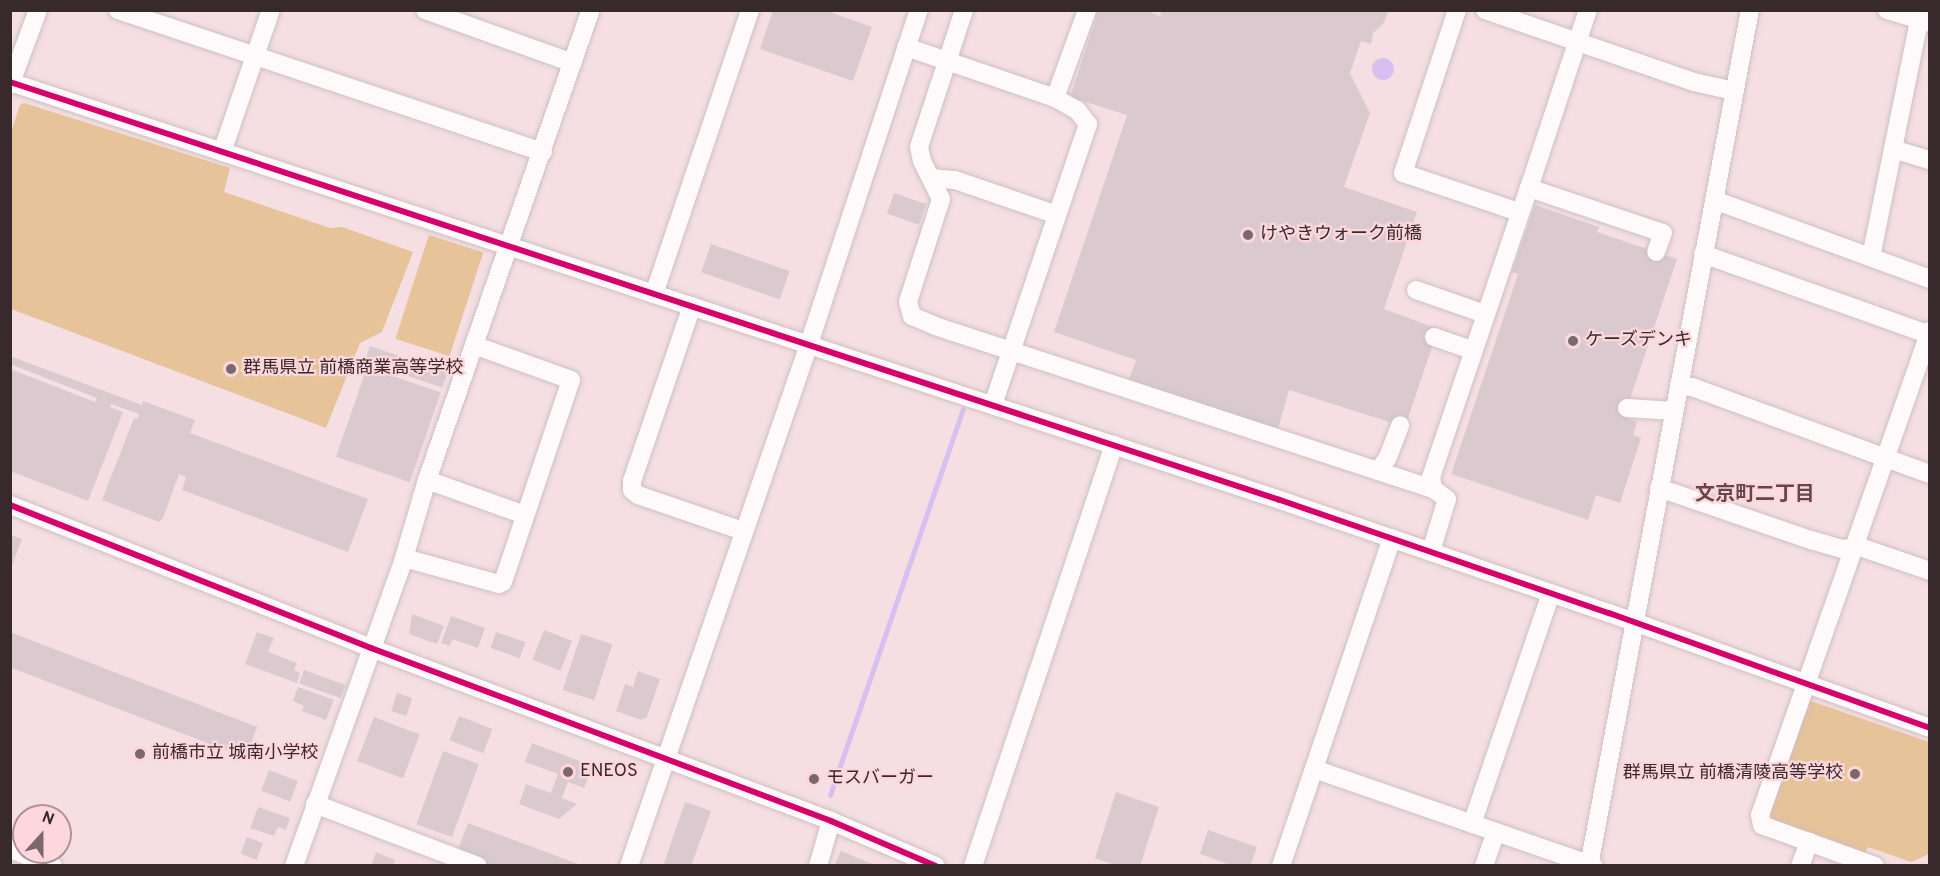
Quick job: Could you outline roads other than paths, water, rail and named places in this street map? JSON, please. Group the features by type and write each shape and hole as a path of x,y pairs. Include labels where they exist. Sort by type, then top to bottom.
{"street":[{"path":"38,10 11,83 1431,551 1634,621 1929,728"},
{"path":"118,10 543,152"},
{"path":"222,152 271,10"},
{"path":"294,866 404,558 427,480 591,10"},
{"path":"654,294 750,10"},
{"path":"629,866 809,345 919,10"},
{"path":"964,10 919,147 922,161 940,204 908,302 909,312 923,321 1434,489 1447,499 1431,551"},
{"path":"1055,98 1087,10"},
{"path":"1457,10 1403,173 1519,213"},
{"path":"1485,10 1694,82 1734,91"},
{"path":"1434,489 1431,477 1588,10"},
{"path":"1314,769 1591,865 1634,621 1750,10"},
{"path":"1871,257 1893,149 1925,21 1887,10"},
{"path":"429,11 573,63"},
{"path":"906,47 1055,98 1077,110 1088,124 993,405"},
{"path":"1893,149 1929,160"},
{"path":"931,178 949,178 1057,215"},
{"path":"1529,188 1663,233 1656,252"},
{"path":"1714,200 1929,279"},
{"path":"1703,254 1929,333 1760,816 1762,825 1875,866"},
{"path":"1416,290 1485,314"},
{"path":"692,306 632,490 638,495 743,531"},
{"path":"1434,337 1472,350"},
{"path":"404,558 499,584 503,582 571,380 474,345"},
{"path":"1678,385 1692,387 1929,474"},
{"path":"1627,408 1674,411"},
{"path":"1383,473 1400,425"},
{"path":"973,866 1114,445"},
{"path":"427,480 525,515"},
{"path":"1659,488 1821,543 1842,549 1854,548 1929,572"},
{"path":"10,505 371,648 831,821 936,866"},
{"path":"1281,866 1392,538"},
{"path":"1472,824 1551,593"},
{"path":"315,804 451,861 478,866"},
{"path":"818,866 831,821"},
{"path":"1484,866 1496,832"},
{"path":"1800,866 1809,842"},
{"path":"10,849 53,866"}],"waterway":[{"path":"830,795 963,409"}],"place":[{"name":"けやきウォーク前橋","path":"1248,235"},
{"name":"ケーズデンキ","path":"1573,341"},
{"name":"群馬県立 前橋商業高等学校","path":"231,369"},
{"name":"前橋市立 城南小学校","path":"140,754"},
{"name":"ENEOS","path":"568,772"},
{"name":"群馬県立 前橋清陵高等学校","path":"1855,774"},
{"name":"モスバーガー","path":"814,779"}],"district":[{"name":"文京町二丁目","path":"1755,495"}]}
